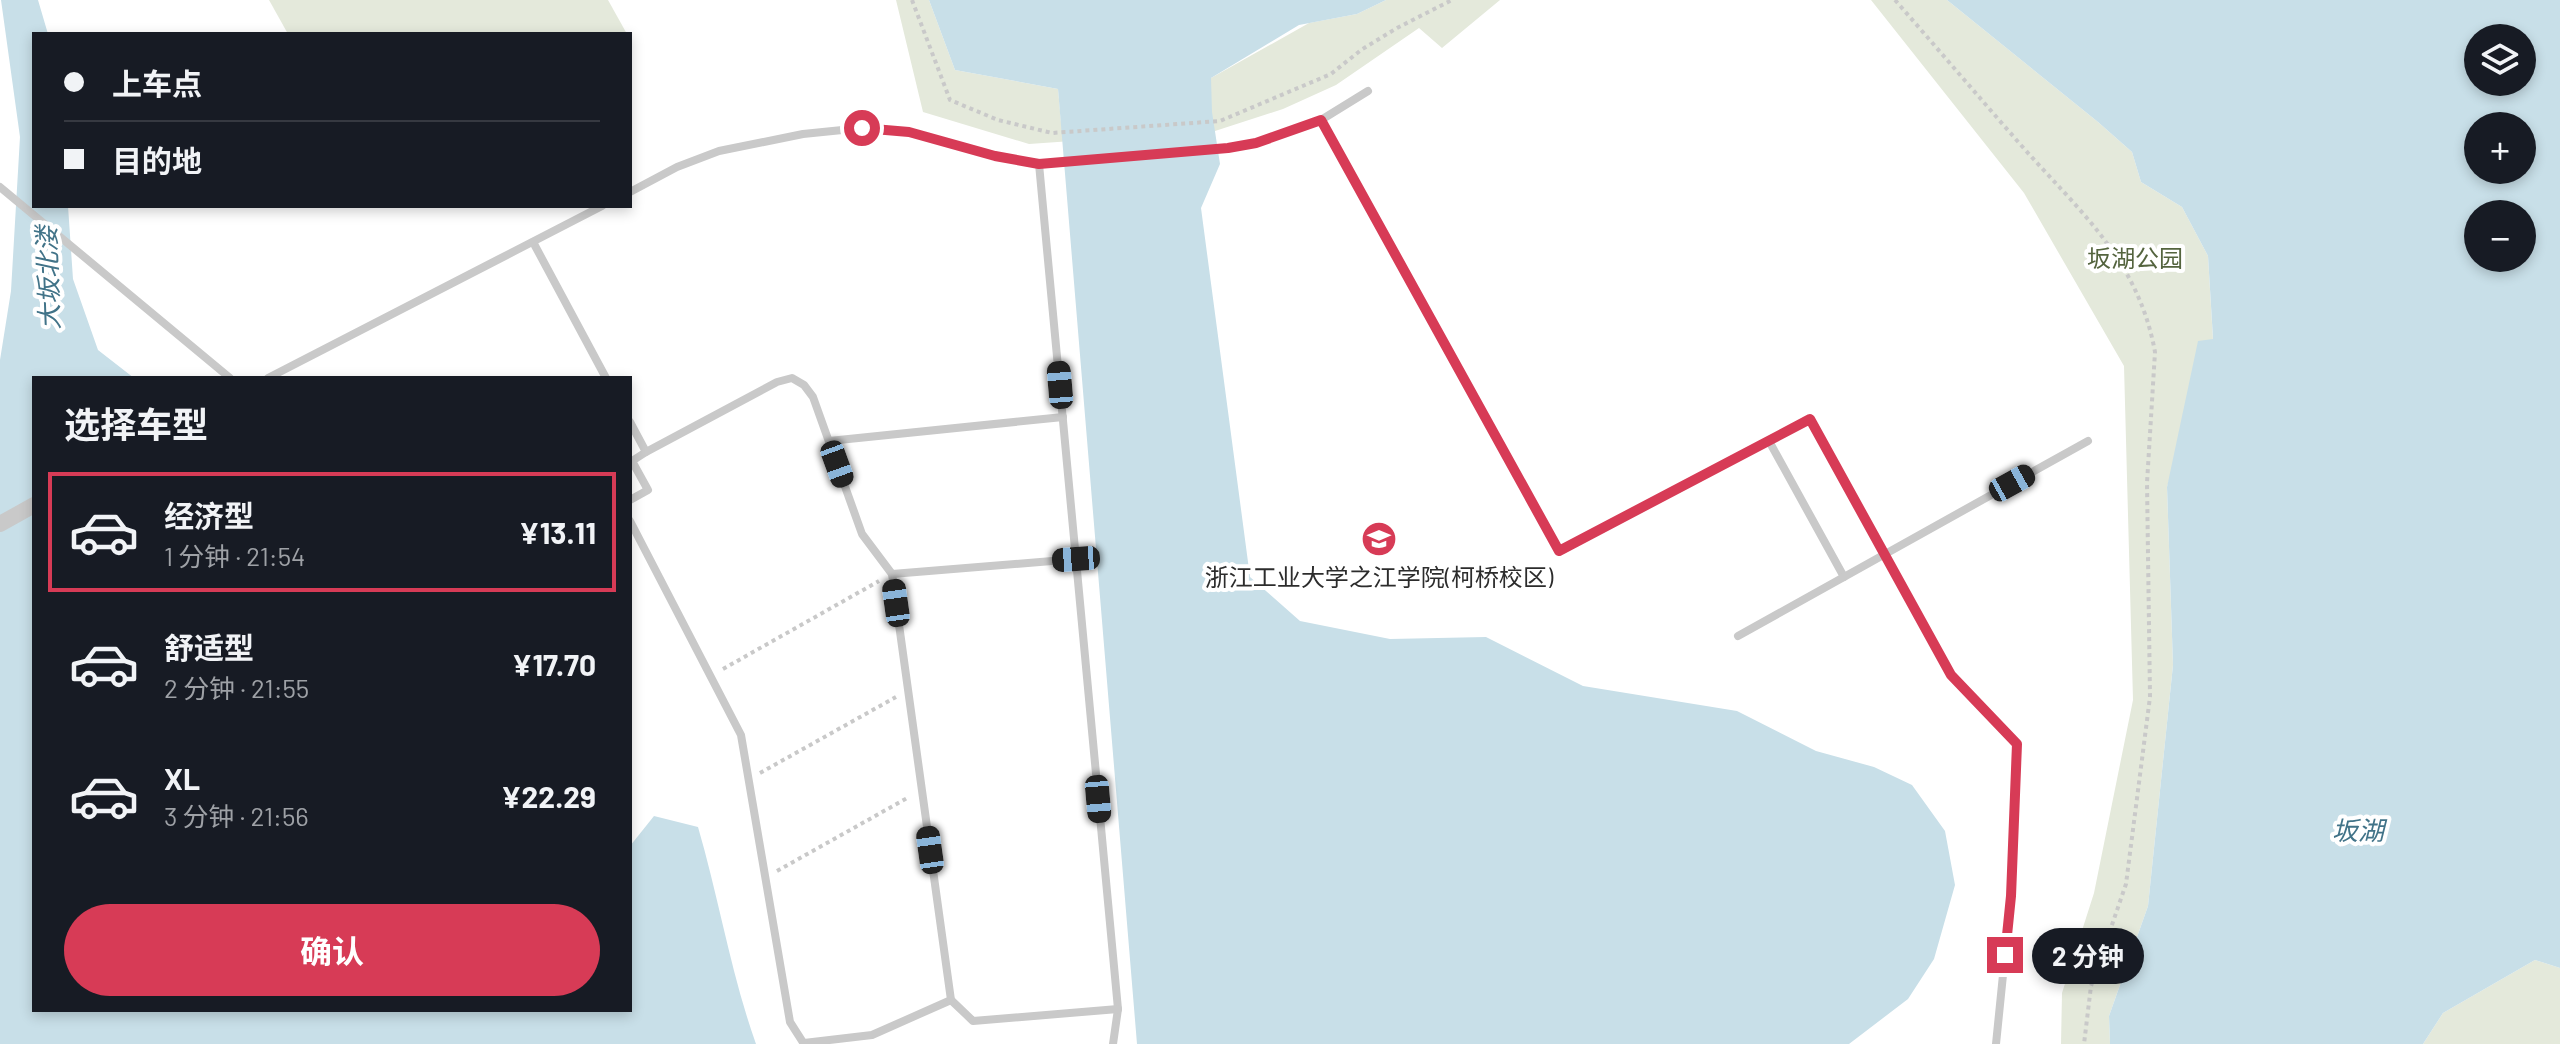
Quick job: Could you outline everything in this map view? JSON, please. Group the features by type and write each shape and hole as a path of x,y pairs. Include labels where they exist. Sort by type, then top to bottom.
{"street":[{"path":"0,524 32,506"}],"lane":[{"path":"632,191 677,167 719,151 803,134 862,128 909,132 983,153 1039,164 1228,148 1256,143 1321,120 1368,91"},
{"path":"1321,120 1559,551 1810,419 1951,675 2017,744 2011,896 1996,1044"},
{"path":"1039,164 1118,1009 1113,1044"},
{"path":"0,187 228,376"},
{"path":"272,376 598,208"},
{"path":"533,242 605,376"},
{"path":"632,499 648,490 632,461 777,382 792,378 804,385 813,397 862,534 892,574 951,1000 973,1021 1118,1009"},
{"path":"829,441 1063,417"},
{"path":"632,426 646,452"},
{"path":"1769,441 1844,577"},
{"path":"1738,636 2088,441"},
{"path":"632,525 741,735 790,1022 804,1044 872,1035 951,1000"},
{"path":"892,574 1076,559"}],"path":[{"path":"912,0 950,100 998,120 1052,133 1220,121 1331,74 1361,50 1452,0"},
{"path":"1895,0 2040,167 2097,227 2135,289 2152,335 2155,352 2147,483 2150,697 2126,884 2091,986 2084,1044"},
{"path":"710,676 892,574"},
{"path":"749,780 908,690"},
{"path":"766,877 922,790"}],"green space":[{"path":"269,0 608,0 626,32 287,32"},
{"path":"896,0 929,0 955,70 1058,89 1061,123 1211,78 1309,23 1357,14 1386,0 1500,0 1442,48 1419,28 1336,85 1283,109 1215,131 1029,144 923,112"},
{"name":"坂湖公园","path":"1871,0 1947,0 2132,152 2141,182 2182,207 2208,256 2213,340 2167,487 2173,665 2148,906 2109,1016 2110,1044 2061,1044 2062,993 2094,893 2133,700 2124,366 2024,193"},
{"path":"2535,960 2560,968 2560,1044 2423,1044 2443,1013"}],"water":[{"name":"大坂北溇","path":"1,0 38,0 47,32 32,32 32,208 68,208 73,279 98,350 131,376 32,376 32,1012 632,1012 632,844 654,816 698,827 739,991 756,1044 0,1044 0,360 11,291 20,137"},
{"path":"929,0 1386,0 1357,14 1299,25 1211,78 1212,112 1220,164 1201,208 1250,577 1300,621 1390,639 1486,637 1583,686 1737,711 1816,751 1874,767 1912,785 1945,831 1955,885 1934,959 1908,999 1849,1044 1137,1044 1058,89 955,70"},
{"name":"坂湖","path":"1947,0 2560,0 2560,968 2535,960 2443,1013 2423,1044 2110,1044 2109,1016 2148,906 2173,665 2167,487 2198,341 2213,339 2208,256 2182,207 2141,182 2132,152"}],"place":[{"name":"浙江工业大学之江学院(柯桥校区)","path":"1379,539"}],"route":[{"path":"862,128 909,132 995,156 1039,164 1228,148 1256,143 1321,120 1559,551 1810,419 1951,675 2017,744 2011,896 2005,955"}]}
